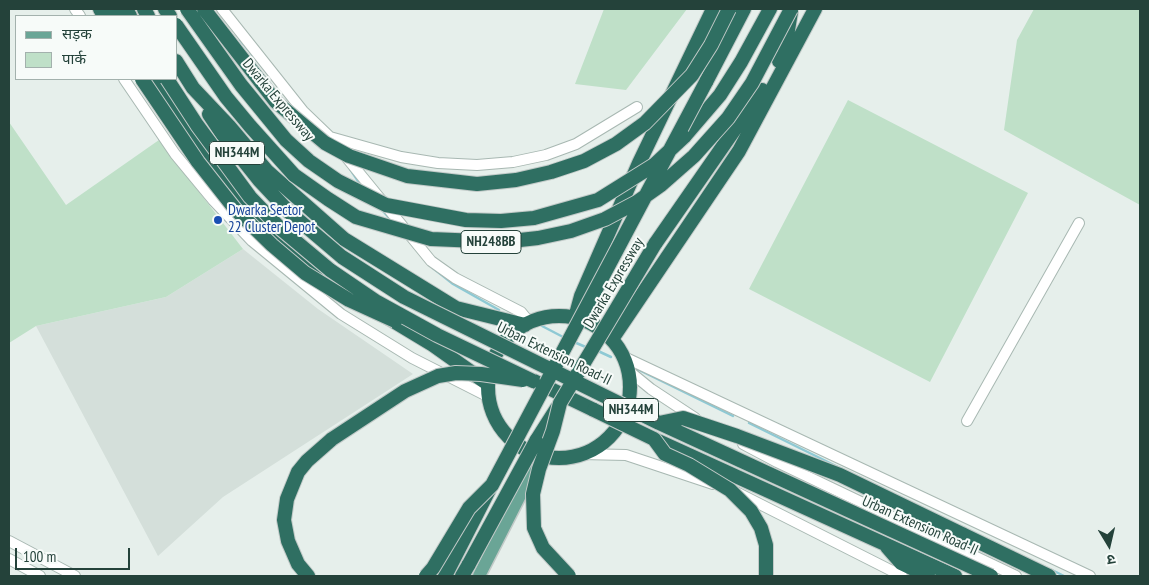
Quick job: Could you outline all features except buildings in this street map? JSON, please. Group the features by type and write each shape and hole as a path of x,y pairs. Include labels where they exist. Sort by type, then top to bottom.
{"highway":[{"name":"Dwarka Expressway","path":"187,9 241,85 286,140 308,161 338,181 386,205 449,217 501,220 534,218 598,200 654,165 684,137 720,95 741,62 770,9"},
{"path":"204,9 276,102 325,143 357,159 407,176 477,184 516,180 551,172 584,160 616,144 645,123 692,75 712,46 729,9"},
{"path":"575,318 581,296 639,163 713,9"},
{"name":"Dwarka Expressway","path":"445,576 744,9"},
{"name":"Dwarka Expressway","path":"178,28 226,97 250,126 294,175 328,199 356,217 431,240 502,242 538,238 571,231 605,219 661,185 694,156 728,118 752,82 792,9"},
{"name":"Dwarka Expressway","path":"462,576 536,442 655,244 736,131 784,54 792,9"},
{"path":"612,339 739,151 815,9"},
{"path":"178,64 193,88 229,126 267,171 344,239 456,308 485,317 527,324"},
{"path":"143,80 198,162 235,209 272,245 305,273 350,300 420,333 438,336"},
{"path":"153,80 210,164 252,213 311,266 351,296 433,345 488,391"},
{"name":"Urban Extension Road-II","path":"168,80 196,125 250,197 281,229 330,270 377,302 438,336 654,439 776,496 822,513 955,576"},
{"name":"Urban Extension Road-II","path":"193,88 223,135 289,212 342,257 404,297 659,423 991,576"},
{"path":"558,316 575,318 595,325 612,339 624,357 629,371 629,402 623,418 614,432 599,446 581,454 561,458 541,455 524,448 510,438 500,426 488,391 491,366 499,349 511,335 527,324 558,316"},
{"path":"308,576 298,564 288,541 284,520 287,498 298,472 319,450 405,390 438,376 456,373 480,374 533,381"},
{"path":"560,403 553,431 539,468 533,494 532,513 534,528 543,548 569,576"},
{"path":"659,423 682,418 737,436 840,475 1049,576"},
{"path":"654,439 665,454 689,465 730,490 751,511 761,528 766,545 766,576"},
{"path":"426,576 433,568 468,508 492,484"},
{"path":"882,542 901,563 928,576"}],"main road":[{"path":"436,576 510,438"},
{"path":"479,576 541,455"}],"street":[{"path":"222,9 303,111 329,136 431,261 455,278 521,312 527,324"},
{"path":"125,80 175,154 213,200 252,241 341,314 412,358 488,391"},
{"path":"329,136 401,157 429,161 477,165 513,162 546,155 576,144 637,107"},
{"path":"967,421 1079,223"},
{"path":"624,357 1090,576"},
{"path":"629,371 650,389 690,415 776,462 1016,576"},
{"path":"581,454 626,455 740,494 898,575"},
{"path":"9,540 75,576"},
{"path":"23,572 33,553"},
{"path":"9,559 23,572 37,576 44,560"},
{"path":"876,576 882,566"}],"shaded area":[{"path":"243,249 318,309 413,374 223,497 158,556 36,326 166,297"}],"green space":[{"path":"604,9 687,9 626,90 575,84"},
{"path":"1034,9 1140,9 1140,205 1004,130 1017,40"},
{"path":"848,100 1028,193 930,382 749,289"},
{"path":"9,122 66,205 159,140 243,249 166,297 36,326 9,343"}],"waterway":[{"path":"240,40 265,70"},
{"path":"350,169 362,187"},
{"path":"382,210 392,221"},
{"path":"433,268 453,284 499,310"},
{"path":"542,326 565,338"},
{"path":"574,342 588,348"},
{"path":"598,351 611,357"},
{"path":"637,369 733,416"},
{"path":"749,423 844,470"},
{"path":"1052,570 1064,576"}],"place":[{"name":"Dwarka Sector 22 Cluster Depot","path":"218,220"}]}
